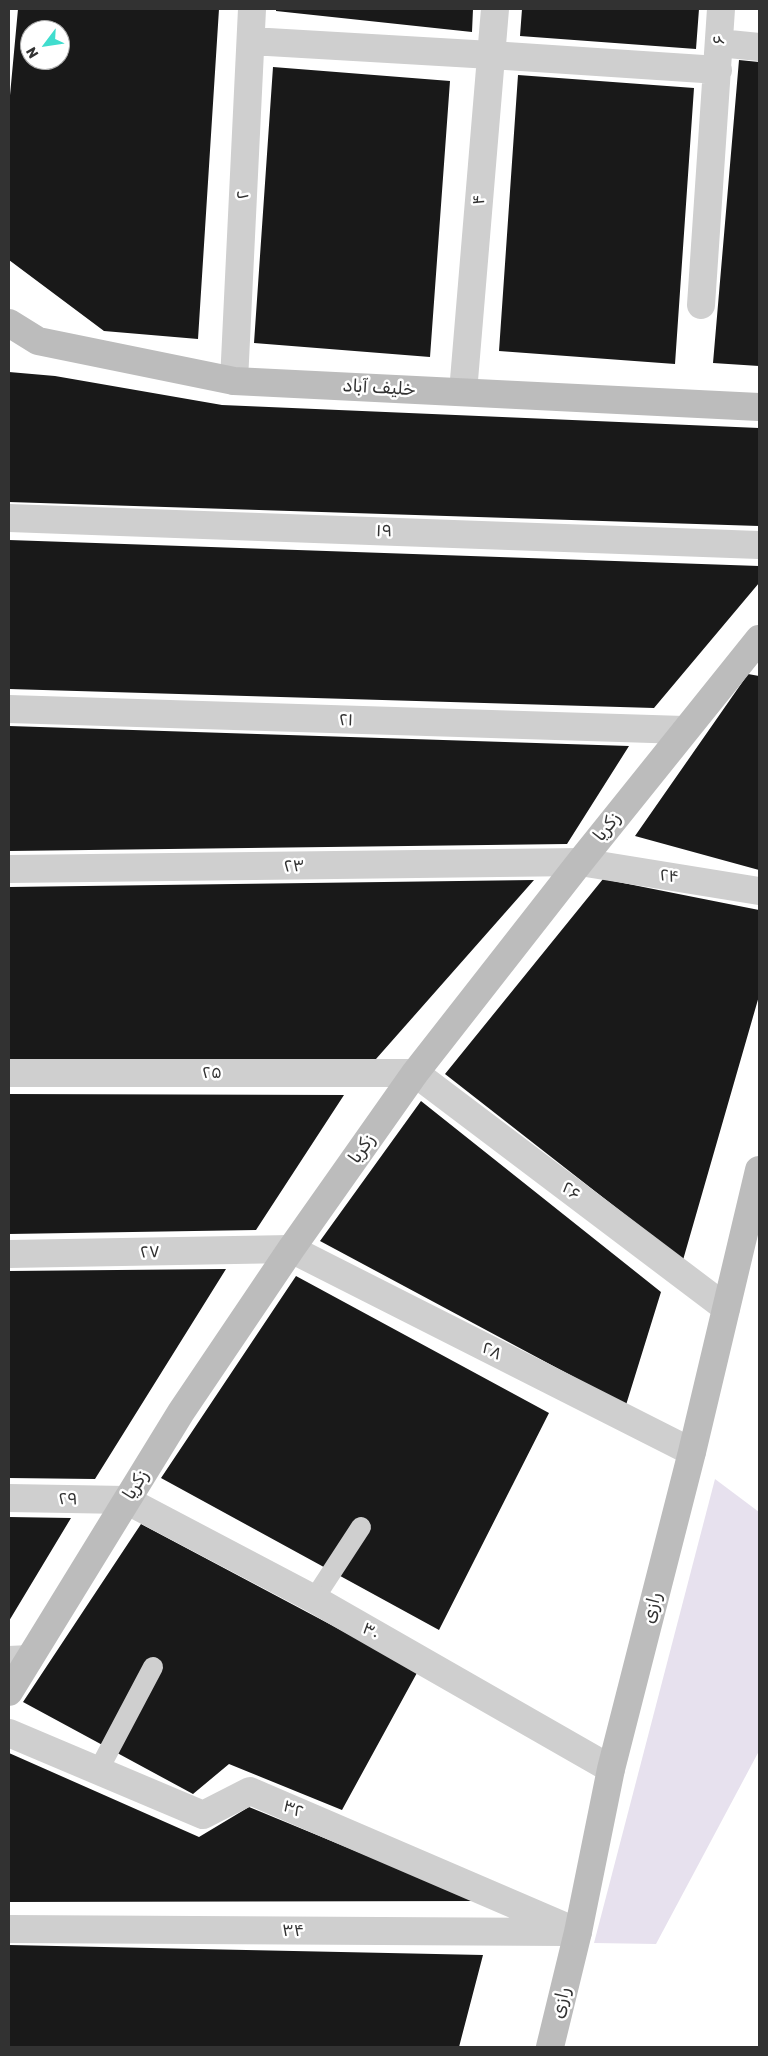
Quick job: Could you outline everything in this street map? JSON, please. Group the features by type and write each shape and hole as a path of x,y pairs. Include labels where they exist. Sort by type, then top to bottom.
{"street":[{"name":"۲","path":"234,381 252,9"},
{"name":"۴","path":"463,392 495,9"},
{"name":"۶","path":"701,305 721,9"},
{"path":"251,41 718,70"},
{"path":"719,43 759,47"},
{"name":"خلیف آباد","path":"9,323 38,341 234,381 759,407"},
{"path":"9,339 38,341"},
{"name":"۱۹","path":"9,518 759,545"},
{"name":"زکریا","path":"9,1692 19,1660 126,1500 181,1412 291,1249 416,1073 684,730 759,639"},
{"name":"۲۱","path":"9,709 684,730"},
{"name":"۲۳","path":"9,869 580,862"},
{"name":"۲۴","path":"580,862 759,891"},
{"name":"۲۵","path":"9,1073 416,1073"},
{"name":"۲۶","path":"416,1073 726,1308"},
{"name":"رازی","path":"550,2047 578,1932 611,1768 692,1452 759,1170"},
{"name":"۲۷","path":"9,1254 291,1249"},
{"name":"۲۸","path":"291,1249 692,1452"},
{"name":"۲۹","path":"9,1498 126,1500"},
{"name":"۳۰","path":"126,1500 314,1599 611,1768"},
{"name":"۳۲","path":"9,1733 203,1815 250,1791 578,1932"},
{"name":"۳۴","path":"9,1929 578,1932"}],"lane":[{"path":"314,1599 361,1528"},
{"path":"98,1771 153,1667"}],"shaded area":[{"path":"715,1479 759,1512 759,1751 656,1944 594,1943"}],"building":[{"path":"18,9 219,9 198,339 104,331 9,260 9,106"},
{"path":"276,9 473,9 472,32 276,11"},
{"path":"522,9 699,9 696,49 520,36"},
{"path":"739,60 759,62 759,366 713,363"},
{"path":"273,67 450,81 430,357 254,343"},
{"path":"518,75 694,88 675,364 499,351"},
{"path":"9,372 55,376 222,405 759,428 759,526 9,502"},
{"path":"9,540 759,566 759,583 654,708 9,689"},
{"path":"748,674 759,676 759,870 635,836"},
{"path":"9,726 629,746 567,844 9,851"},
{"path":"603,879 759,910 759,996 683,1260 445,1074"},
{"path":"534,880 376,1059 9,1059 9,887"},
{"path":"9,1094 344,1095 256,1230 9,1234"},
{"path":"421,1101 661,1292 626,1405 320,1241"},
{"path":"226,1269 95,1479 9,1478 9,1271"},
{"path":"296,1276 549,1413 439,1630 161,1478"},
{"path":"9,1517 71,1518 9,1621"},
{"path":"141,1524 418,1671 342,1810 229,1764 193,1794 23,1702"},
{"path":"9,1753 199,1837 249,1807 477,1901 9,1902"},
{"path":"9,1945 483,1955 459,2047 9,2047"}]}
